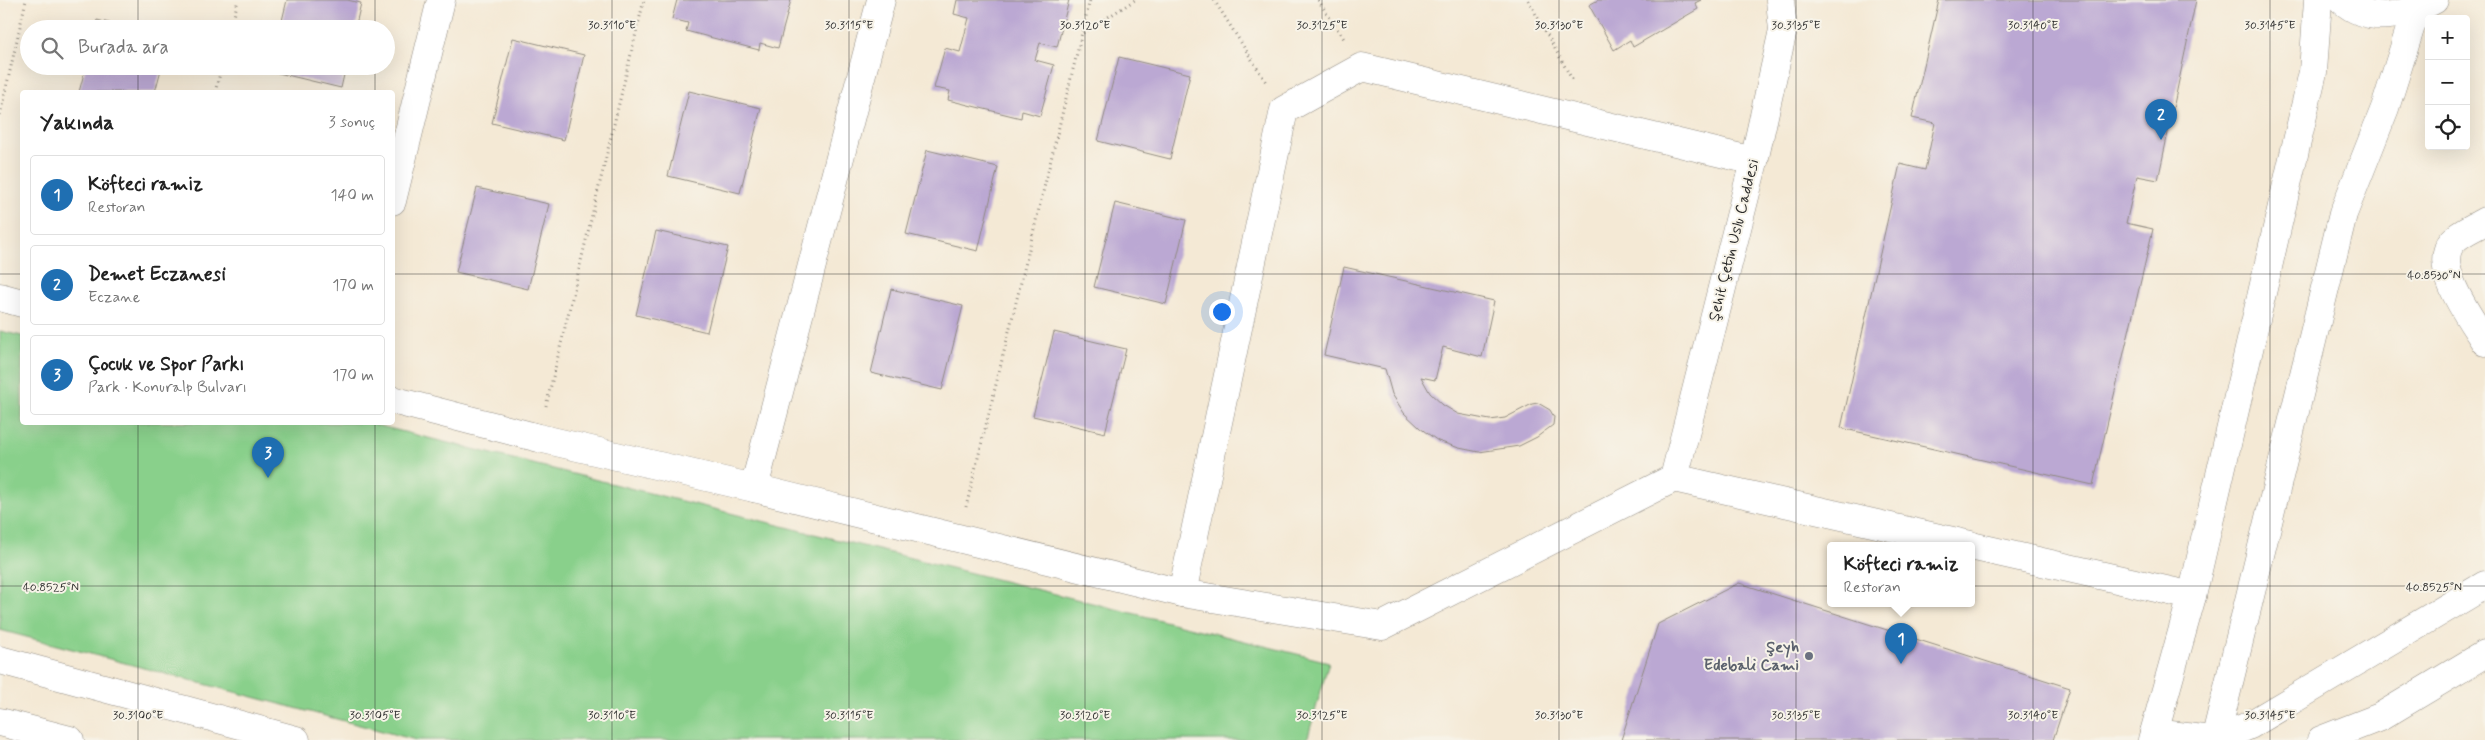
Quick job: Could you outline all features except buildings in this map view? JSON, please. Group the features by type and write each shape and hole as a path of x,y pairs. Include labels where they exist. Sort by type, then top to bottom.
{"street":[{"path":"395,188 442,0"},
{"path":"754,488 881,0"},
{"name":"Şehit Çetin Uslu Caddesi","path":"1674,478 1754,161 1783,30 1780,0"},
{"path":"2211,740 2153,736 2192,596 2313,72 2318,0"},
{"path":"2342,0 2349,6 2370,15 2394,16 2425,5"},
{"path":"2216,740 2344,214 2425,5"},
{"path":"1182,593 1284,110 1362,67 1754,161"},
{"path":"2485,221 2452,242 2446,259 2449,280 2485,342"},
{"path":"0,297 20,302"},
{"path":"395,401 539,438 754,488 959,540 1182,593 1382,626 1674,478 1957,542"},
{"path":"1975,546 2192,596"},
{"path":"2216,740 2250,725 2485,585"},
{"path":"2321,740 2380,717 2485,654"},
{"path":"0,660 296,740"},
{"path":"0,722 70,740"}],"path":[{"path":"21,20 26,0"},
{"path":"233,20 238,0"},
{"path":"539,438 644,0"},
{"path":"959,540 980,445 1090,0"},
{"path":"1083,34 1135,0"},
{"path":"1214,0 1284,110"},
{"path":"1318,0 1362,67"},
{"path":"1528,0 1596,123"},
{"path":"0,115 20,27"},
{"path":"216,90 220,75"}],"green space":[{"path":"0,331 20,336 20,425 376,425 1329,662 1307,740 416,740 0,630"}],"place":[{"name":"Demet Eczanesi","path":"2161,140"},
{"name":"Çocuk ve Spor Parkı","path":"268,478"},
{"name":"Şeyh Edebali Cami","path":"1809,656"},
{"name":"Köfteci ramiz","path":"1901,664"}]}
